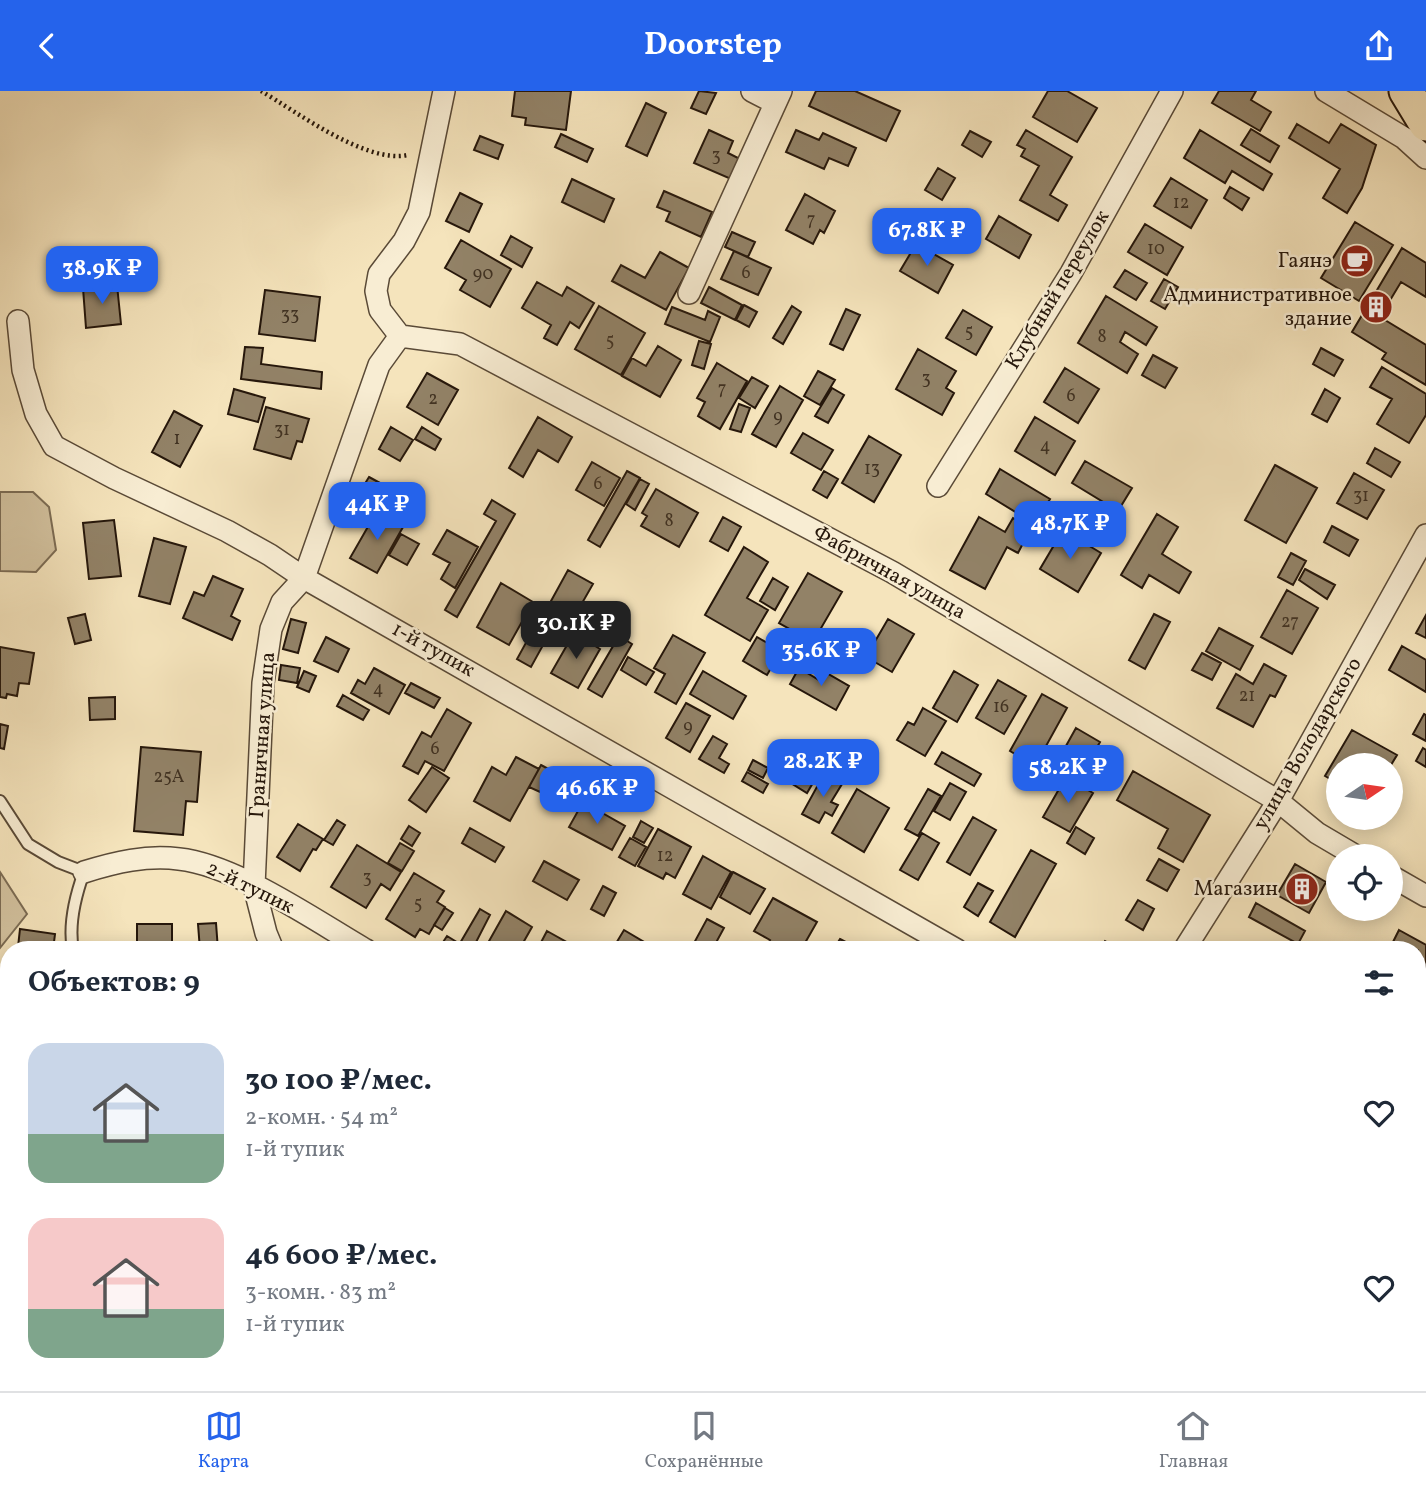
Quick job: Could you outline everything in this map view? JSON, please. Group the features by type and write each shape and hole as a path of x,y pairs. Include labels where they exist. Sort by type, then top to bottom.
{"main road":[{"path":"1406,91 1426,124"}],"street":[{"path":"400,336 380,310 376,291 379,274 404,241 419,212 444,91"},
{"path":"689,293 778,97 752,91"},
{"name":"Клубный переулок","path":"938,486 1071,273 1172,91"},
{"path":"1326,91 1405,138 1426,158"},
{"name":"1-й тупик","path":"18,321 23,370 36,414 54,446 114,478 228,531 304,578 941,941"},
{"name":"Граничная улица","path":"269,941 254,886 263,683 271,629 282,602 304,578 379,365 400,336"},
{"name":"Фабричная улица","path":"400,336 460,344 880,566 1278,801 1317,833 1336,844"},
{"name":"улица Володарского","path":"1190,941 1278,801 1426,535"},
{"name":"2-й тупик","path":"84,872 116,861 144,858 180,859 216,868 254,886 350,941"},
{"path":"1403,883 1426,897"}],"lane":[{"path":"0,801 28,844 58,862 84,872 76,895 71,941"}],"path":[{"path":"261,91 354,146 400,156 432,149"}],"shaded area":[{"path":"0,492 33,492 49,507 56,550 36,572 0,571"},
{"path":"0,872 27,914 6,941 0,941"}],"building":[{"path":"515,91 571,91 566,130 525,125 526,118 512,116"},
{"path":"699,91 716,93 706,114 691,108"},
{"path":"816,91 855,91 900,111 886,141 809,106"},
{"path":"1048,91 1067,91 1097,108 1077,142 1033,117"},
{"path":"1219,91 1256,91 1251,100 1271,112 1260,131 1212,103"},
{"path":"646,103 666,113 647,156 626,146"},
{"path":"1297,124 1329,143 1341,124 1376,145 1362,188 1347,213 1323,198 1340,169 1289,138"},
{"path":"1251,129 1279,146 1270,162 1241,145"},
{"path":"709,130 733,141 728,153 740,159 731,179 694,163"},
{"path":"796,130 819,140 823,133 856,148 848,166 829,158 824,169 786,152"},
{"path":"1026,130 1072,157 1050,195 1067,205 1058,221 1020,200 1039,166 1021,156 1025,149 1017,145"},
{"path":"1200,130 1272,174 1263,190 1232,171 1225,183 1184,158"},
{"path":"970,131 991,142 982,157 962,145"},
{"path":"561,134 593,149 587,162 555,147"},
{"path":"480,136 503,145 498,159 474,150"},
{"path":"938,168 955,178 942,200 925,190"},
{"path":"1171,178 1207,200 1191,228 1154,206"},
{"path":"572,179 614,199 604,222 562,202"},
{"path":"1230,187 1249,198 1242,210 1224,198"},
{"path":"664,191 712,212 701,237 666,221 670,212 657,207"},
{"path":"460,193 482,204 469,232 446,221"},
{"path":"805,194 835,211 824,233 820,230 813,244 786,230"},
{"path":"999,216 1031,235 1019,258 986,239"},
{"name":"Гаянэ","path":"1355,222 1393,245 1359,301 1321,278"},
{"path":"1145,224 1183,247 1167,275 1128,252"},
{"path":"732,232 755,242 748,257 725,247"},
{"path":"511,236 532,248 522,267 501,255"},
{"path":"461,240 511,269 490,307 460,290 466,280 445,268"},
{"path":"916,244 953,265 938,293 900,271"},
{"name":"Административное здание","path":"1402,248 1426,263 1426,297 1401,282 1380,317 1426,345 1426,385 1382,359 1386,353 1352,332"},
{"path":"734,251 771,268 758,295 721,279"},
{"path":"660,252 689,268 666,310 612,281 621,265 645,278"},
{"path":"1125,270 1147,283 1136,300 1114,287"},
{"path":"1164,279 1178,287 1165,309 1151,301"},
{"path":"537,282 562,296 567,287 594,303 579,328 570,322 557,345 544,338 551,325 522,308"},
{"path":"117,285 121,324 86,328 83,288"},
{"path":"709,287 742,305 735,320 701,303"},
{"path":"265,290 320,297 315,341 259,334"},
{"path":"1106,296 1157,327 1146,345 1125,332 1120,342 1138,354 1127,373 1078,343"},
{"path":"744,305 757,312 749,327 736,320"},
{"path":"599,306 645,333 621,375 575,349"},
{"path":"792,306 801,312 783,344 773,338"},
{"path":"672,307 705,320 708,311 720,317 710,342 665,324"},
{"path":"846,309 860,315 843,350 830,344"},
{"path":"963,310 992,327 976,355 946,338"},
{"path":"699,341 711,344 704,369 692,365"},
{"path":"658,346 681,360 660,397 622,376 632,358 646,366"},
{"path":"245,347 263,348 261,364 322,372 321,389 241,379"},
{"path":"1321,348 1343,360 1334,376 1313,364"},
{"path":"918,349 956,371 946,388 954,393 942,415 896,389"},
{"path":"1153,355 1177,368 1165,388 1142,375"},
{"path":"717,363 747,381 720,429 698,416 705,402 697,398"},
{"path":"1382,367 1426,394 1426,415 1409,443 1377,424 1392,399 1370,387"},
{"path":"1065,368 1099,389 1078,423 1044,402"},
{"path":"818,371 835,380 820,405 804,396"},
{"path":"427,373 458,390 438,425 407,407"},
{"path":"752,377 768,386 755,408 739,398"},
{"path":"780,386 803,400 776,447 752,434"},
{"path":"832,388 844,395 828,423 815,416"},
{"path":"234,389 265,398 258,422 228,414"},
{"path":"1325,389 1340,398 1327,422 1312,414"},
{"path":"739,404 750,408 741,432 730,429"},
{"path":"266,407 309,419 302,442 297,441 291,459 254,449"},
{"path":"174,411 202,426 180,467 152,452"},
{"path":"538,417 572,437 558,462 538,450 523,477 509,468"},
{"path":"1035,417 1075,441 1055,475 1015,451"},
{"path":"391,427 413,440 400,461 379,449"},
{"path":"422,427 441,439 435,450 415,439"},
{"path":"803,433 833,450 821,470 791,453"},
{"path":"869,436 901,455 874,502 842,483"},
{"path":"1375,448 1400,462 1391,477 1367,463"},
{"path":"1085,461 1132,488 1118,511 1072,483"},
{"path":"592,462 620,478 604,506 576,490"},
{"path":"1275,465 1317,488 1286,543 1245,520"},
{"path":"1000,469 1050,499 1035,524 986,494"},
{"path":"627,471 640,478 600,547 588,540"},
{"path":"824,471 838,479 827,498 813,490"},
{"path":"1354,473 1384,490 1367,519 1337,503"},
{"path":"369,477 391,489 384,502 361,490"},
{"path":"640,479 649,484 635,510 626,504"},
{"path":"656,489 698,513 679,547 641,526 647,516 642,513"},
{"path":"492,500 515,514 457,617 445,610 496,521 484,514"},
{"path":"377,511 403,527 377,573 350,558"},
{"path":"1157,514 1178,527 1162,554 1191,572 1179,593 1149,575 1142,588 1121,575"},
{"path":"723,517 741,527 728,551 710,541"},
{"path":"979,517 1005,532 1013,518 1031,528 1018,553 1007,547 985,589 950,570"},
{"path":"114,520 121,576 89,579 83,523"},
{"path":"1332,526 1358,540 1349,556 1324,542"},
{"path":"447,530 478,547 455,588 441,579 450,563 433,554"},
{"path":"1063,530 1101,553 1078,592 1040,569"},
{"path":"401,534 419,544 407,565 389,555"},
{"path":"154,538 186,547 170,604 139,596"},
{"path":"744,547 768,562 747,598 768,610 750,641 705,615"},
{"path":"1291,553 1306,561 1293,585 1278,577"},
{"path":"1305,569 1335,585 1327,599 1299,580"},
{"path":"568,570 593,584 569,626 545,612"},
{"path":"808,573 842,592 813,642 779,623"},
{"path":"213,576 243,589 231,616 240,621 232,640 183,618 194,592 204,596"},
{"path":"773,578 788,587 775,610 760,601"},
{"path":"501,583 533,602 509,645 477,627"},
{"path":"1287,590 1318,608 1292,654 1261,637"},
{"path":"85,614 91,640 75,644 68,618"},
{"path":"1154,614 1170,622 1145,669 1129,660"},
{"path":"1426,615 1426,638 1416,633"},
{"path":"291,619 306,623 298,653 283,649"},
{"path":"888,619 914,634 892,672 866,657"},
{"path":"1219,628 1253,646 1240,670 1206,651"},
{"path":"574,633 600,649 578,688 551,673"},
{"path":"673,635 705,653 676,704 655,692 665,674 654,668"},
{"path":"619,636 632,644 602,697 588,689"},
{"path":"326,637 349,649 338,672 314,661"},
{"path":"757,637 781,651 767,675 743,661"},
{"path":"528,639 542,647 531,667 517,659"},
{"path":"1402,646 1426,660 1426,692 1389,670"},
{"path":"0,647 34,653 29,684 19,683 17,696 7,694 6,698 0,697"},
{"path":"1202,653 1221,663 1212,680 1192,670"},
{"path":"628,657 654,672 646,685 621,670"},
{"path":"1264,664 1286,676 1275,697 1270,695 1253,727 1217,708 1236,674 1253,684"},
{"path":"281,665 300,668 297,683 279,680"},
{"path":"374,668 405,685 389,714 351,693 358,680 365,684"},
{"path":"799,668 819,680 823,671 849,686 836,710 790,684"},
{"path":"304,671 316,676 309,692 297,687"},
{"path":"703,671 746,696 733,719 690,694"},
{"path":"954,671 978,685 957,722 933,708"},
{"path":"998,680 1026,696 1004,734 976,718"},
{"path":"411,683 440,698 434,708 405,693"},
{"path":"1042,694 1067,708 1035,766 1010,751"},
{"path":"343,695 369,710 363,720 337,706"},
{"path":"115,697 115,719 90,720 89,698"},
{"path":"686,703 710,716 690,752 666,738"},
{"path":"923,708 946,721 925,756 897,740 908,722 914,725"},
{"path":"447,709 471,723 444,771 425,761 418,774 403,766 422,732 431,737"},
{"path":"1424,714 1426,715 1426,741 1413,734"},
{"path":"0,724 8,726 4,749 0,748"},
{"path":"1076,728 1100,742 1081,775 1057,762"},
{"path":"1352,730 1393,753 1338,753"},
{"path":"713,736 727,744 719,758 729,764 724,773 699,759"},
{"path":"801,742 828,757 807,793 781,777"},
{"path":"141,747 201,752 197,802 186,801 183,835 134,831"},
{"path":"1423,748 1426,750 1426,767 1416,761"},
{"path":"942,752 981,774 974,786 935,764"},
{"path":"516,757 539,769 510,821 474,801 492,767 506,775"},
{"path":"753,760 768,768 763,778 748,770"},
{"path":"541,765 552,771 540,792 529,787"},
{"path":"432,767 449,778 426,812 409,800"},
{"path":"1133,771 1210,815 1183,862 1158,848 1168,829 1117,800"},
{"path":"747,772 768,784 763,793 742,781"},
{"path":"824,774 842,784 831,802 838,805 832,816 825,812 819,823 802,814"},
{"path":"1066,777 1093,793 1070,832 1043,817"},
{"path":"950,783 966,792 950,820 934,811"},
{"path":"857,789 889,808 864,852 832,833"},
{"path":"928,789 941,796 918,836 905,829"},
{"path":"583,802 625,826 612,850 569,827"},
{"path":"973,817 996,830 970,875 947,862"},
{"path":"337,820 345,825 333,845 324,840"},
{"path":"641,821 653,828 644,843 633,837"},
{"path":"298,824 323,839 316,850 313,849 300,871 277,857"},
{"path":"409,826 420,833 412,846 401,839"},
{"path":"1076,827 1094,838 1085,854 1067,843"},
{"path":"470,828 504,847 495,862 462,843"},
{"path":"658,829 691,847 675,878 666,873 663,879 638,866"},
{"path":"922,833 939,843 918,880 900,870"},
{"path":"630,838 646,847 635,866 619,857"},
{"path":"400,843 414,851 402,871 388,863"},
{"path":"357,845 401,872 390,890 381,884 366,908 331,887"},
{"path":"1031,850 1056,864 1015,937 990,922"},
{"path":"703,856 731,872 711,909 683,894"},
{"path":"1159,859 1179,870 1167,891 1147,880"},
{"path":"544,861 579,880 567,900 533,881"},
{"name":"Магазин","path":"1295,864 1326,882 1309,913 1277,895"},
{"path":"733,872 765,889 750,914 720,897"},
{"path":"414,873 444,891 437,902 445,907 429,934 420,929 415,937 386,919"},
{"path":"978,883 993,891 978,916 964,907"},
{"path":"603,886 616,893 604,916 591,909"},
{"path":"773,898 817,922 806,941 769,941 754,931"},
{"path":"1138,900 1154,909 1143,930 1126,920"},
{"path":"1256,903 1305,931 1300,941 1293,941 1249,917"},
{"path":"445,908 453,913 442,930 434,925"},
{"path":"480,909 490,915 477,941 461,941"},
{"path":"506,911 532,927 524,941 489,941"},
{"path":"707,919 724,928 717,941 695,941"},
{"path":"216,923 217,941 199,941 198,924"},
{"path":"137,924 172,924 172,941 137,941"},
{"path":"20,929 55,934 54,941 19,941"},
{"path":"624,930 642,941 617,941"},
{"path":"1399,930 1419,941 1394,941"},
{"path":"547,931 565,941 542,941"}],"place":[{"name":"Гаянэ","path":"1357,261"},
{"name":"Административное здание","path":"1376,307"},
{"name":"Магазин","path":"1302,889"}]}
